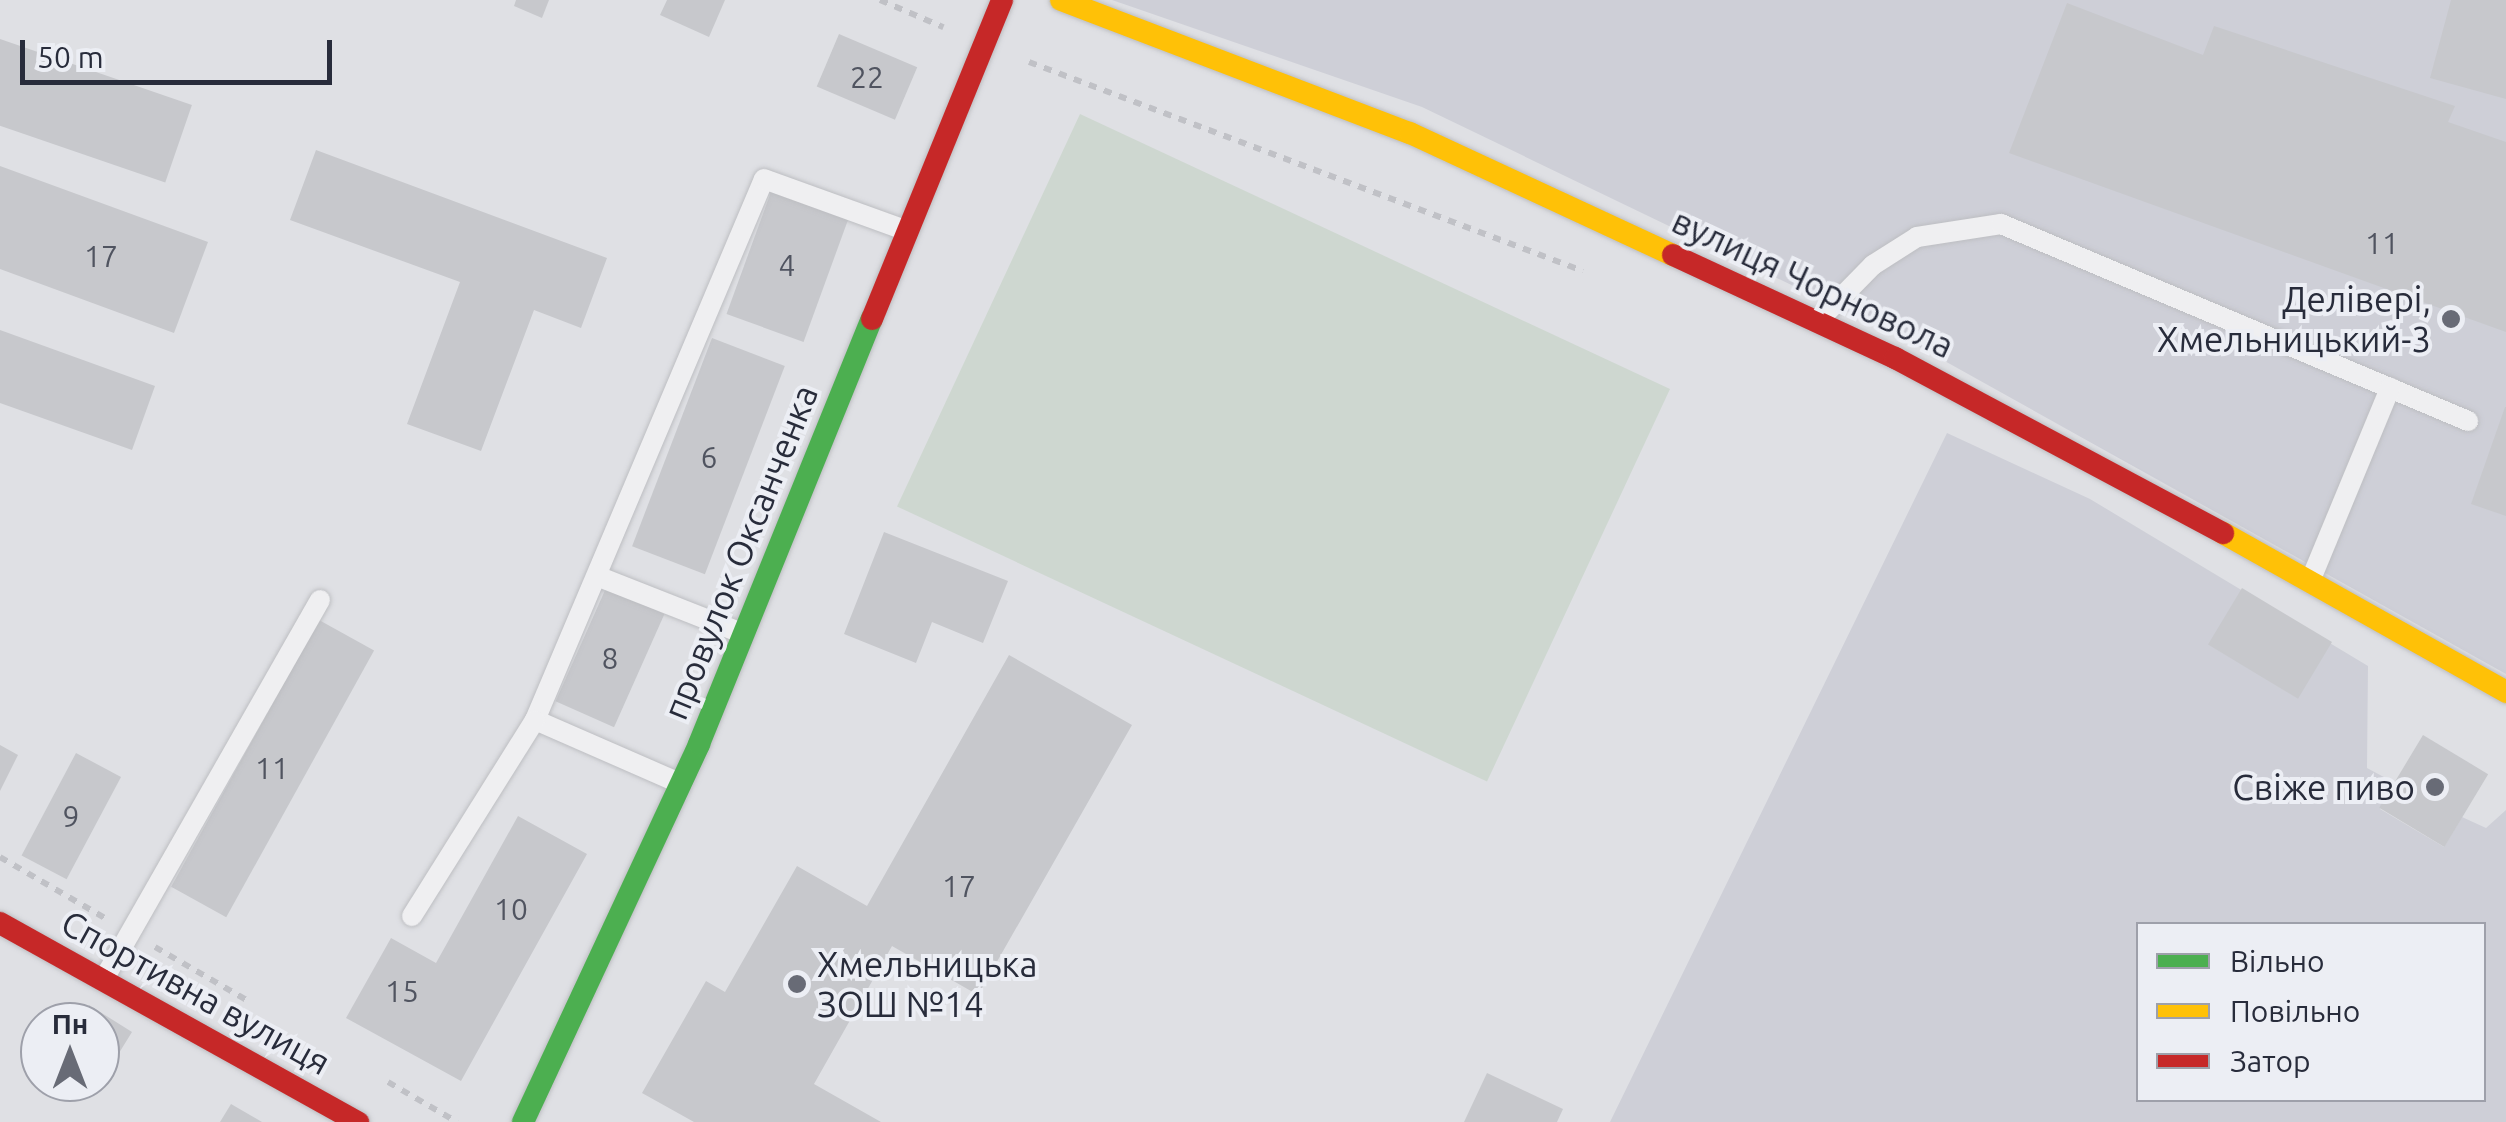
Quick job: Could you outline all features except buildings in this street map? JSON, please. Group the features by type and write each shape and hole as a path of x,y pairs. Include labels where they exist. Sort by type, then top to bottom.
{"street":[{"name":"провулок Оксанченка","path":"523,1122 680,783 744,634 1002,0"},
{"name":"вулиця Чорновола","path":"1061,0 1410,133 1817,322 2107,467 2506,692"},
{"name":"Спортивна вулиця","path":"0,924 104,978 358,1122"}],"lane":[{"path":"412,916 534,720 764,179 910,232"},
{"path":"1817,322 1873,264 1917,237 2001,224 2468,420"},
{"path":"2310,581 2390,388"},
{"path":"597,576 744,634"},
{"path":"104,978 320,600"},
{"path":"534,720 680,783"}],"path":[{"path":"1014,56 1598,276"},
{"path":"0,857 250,1002"},
{"path":"371,1072 456,1122"}],"shaded area":[{"path":"1112,0 2506,0 2506,674 1916,345 1422,107"},
{"path":"1080,114 1670,389 1487,782 897,506"},
{"path":"1947,433 2090,499 2368,666 2367,768 2395,783 2380,809 2444,847 2462,817 2486,828 2506,810 2506,1122 1610,1122"}],"traffic: fast":[{"path":"523,1122 699,744 872,319"}],"traffic: slow":[{"path":"1061,0 1410,133 1673,255"},
{"path":"2223,533 2506,692"}],"traffic: jam":[{"path":"872,319 1002,0"},
{"path":"1673,255 1895,358 2223,533"},
{"path":"0,923 358,1122"}],"place":[{"name":"Делівері, Хмельницький-3","path":"2451,319"},
{"name":"Свіже пиво","path":"2435,787"},
{"name":"Хмельницька ЗОШ №14","path":"797,984"}]}
